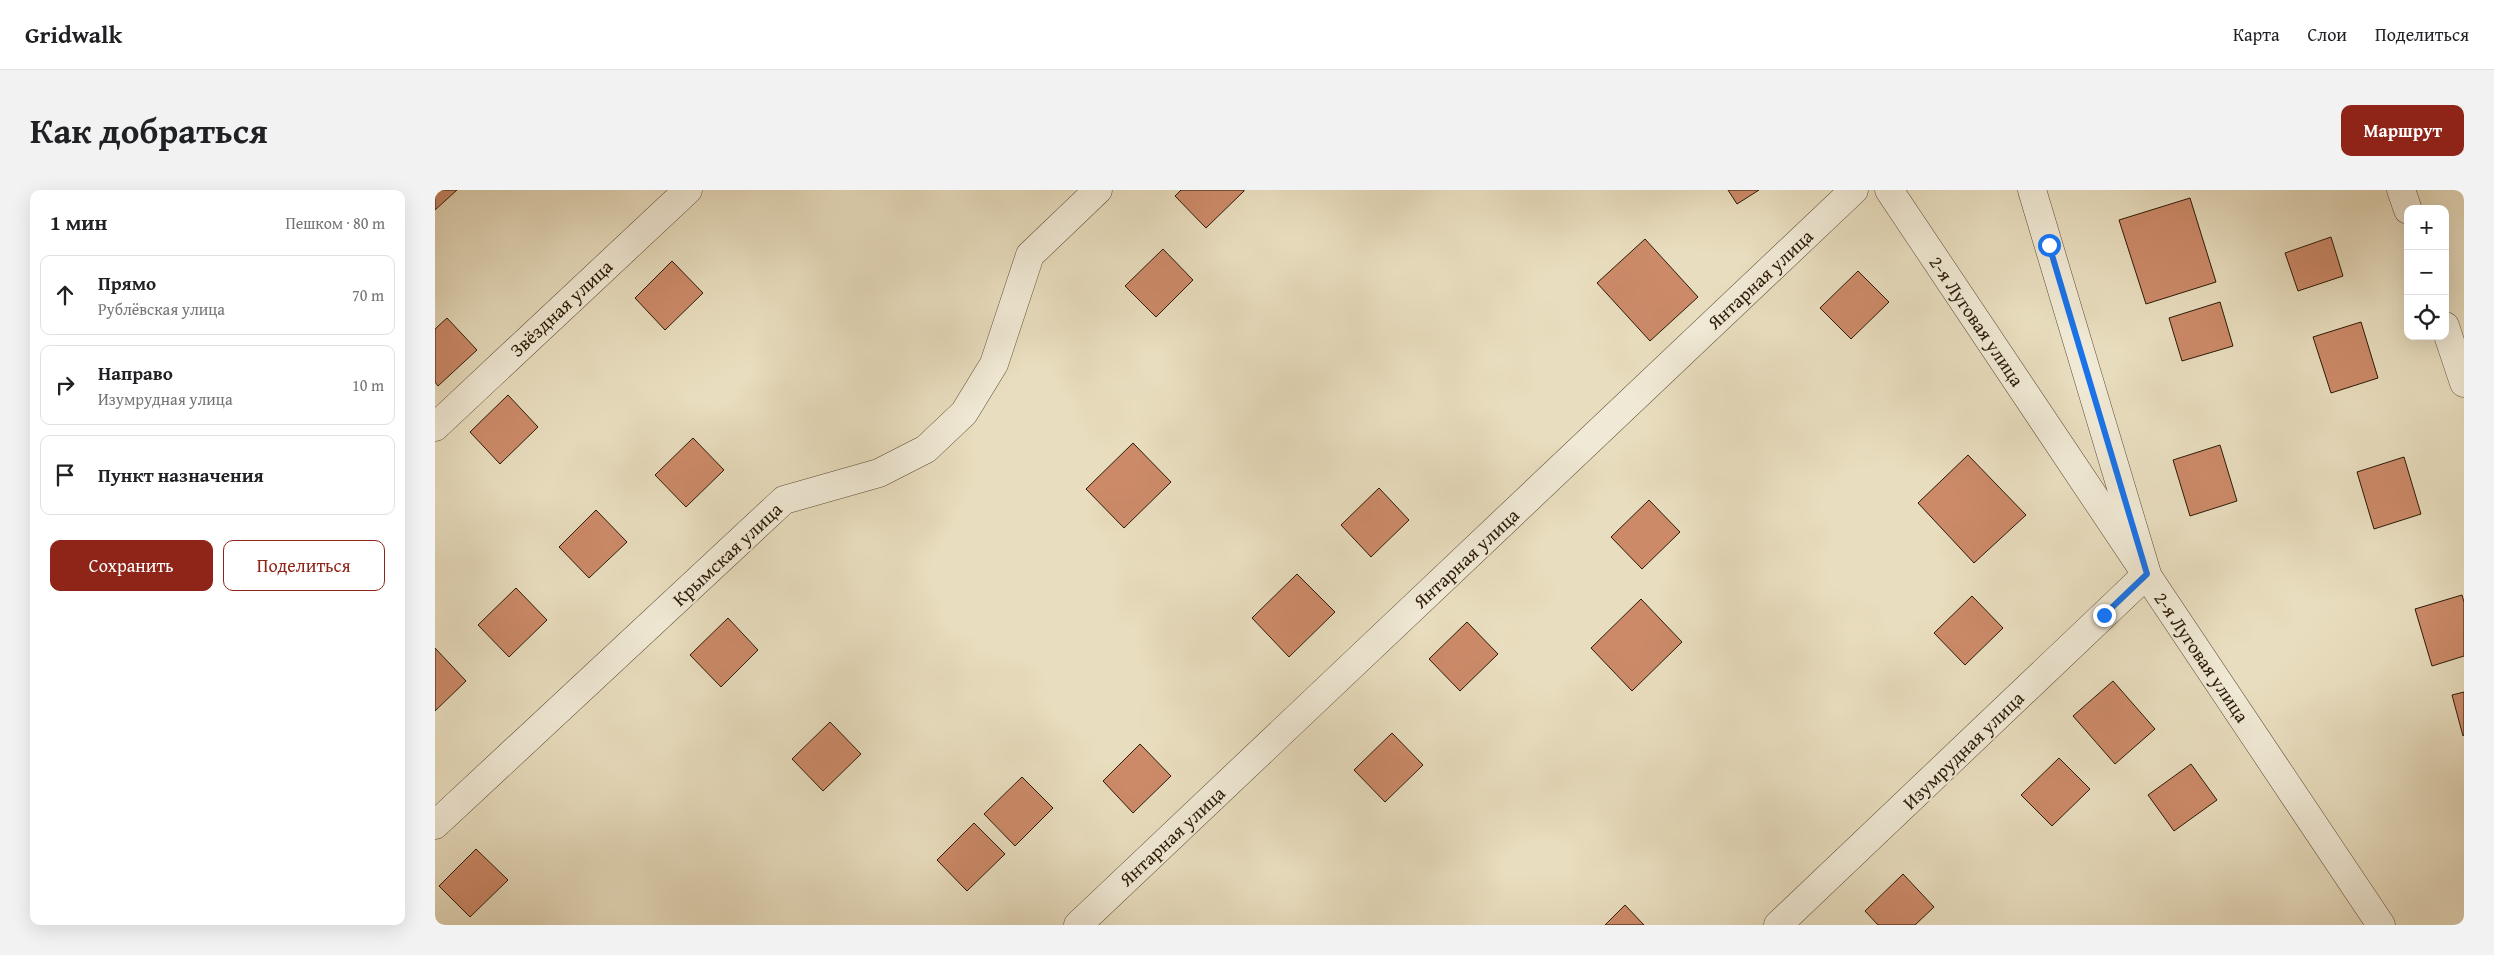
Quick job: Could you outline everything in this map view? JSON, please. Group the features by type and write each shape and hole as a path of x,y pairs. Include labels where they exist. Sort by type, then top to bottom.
{"street":[{"name":"Звёздная улица","path":"435,427 688,190"},
{"name":"Крымская улица","path":"435,825 784,500 879,473 926,449 964,413 994,364 1031,255 1098,190"},
{"name":"Янтарная улица","path":"1078,925 1854,190"},
{"name":"2-я Луговая улица","path":"1889,190 2381,925"},
{"path":"2032,190 2147,574"},
{"path":"2401,190 2406,205"},
{"path":"2449,338 2464,383"},
{"name":"Изумрудная улица","path":"1778,925 2147,574"}],"building":[{"path":"435,190 457,190 435,210"},
{"path":"1181,190 1244,191 1206,228 1175,196"},
{"path":"1728,190 1759,190 1737,204"},
{"path":"2190,198 2216,282 2146,304 2119,220"},
{"path":"2331,237 2343,276 2298,291 2285,253"},
{"path":"1645,239 1698,297 1650,341 1597,283"},
{"path":"1163,249 1193,280 1156,317 1125,286"},
{"path":"672,261 703,293 665,330 635,298"},
{"path":"1858,271 1889,302 1851,339 1820,308"},
{"path":"2220,302 2233,346 2182,361 2169,318"},
{"path":"447,318 477,350 438,386 435,382 435,329"},
{"path":"2361,322 2378,378 2331,393 2313,337"},
{"path":"508,395 538,427 500,464 470,432"},
{"path":"693,438 724,470 686,507 655,475"},
{"path":"1133,443 1171,482 1124,528 1086,489"},
{"path":"2220,445 2237,501 2190,516 2173,460"},
{"path":"1968,455 2026,515 1974,563 1918,503"},
{"path":"2404,457 2421,514 2374,529 2357,472"},
{"path":"1379,488 1409,520 1371,557 1341,525"},
{"path":"1649,500 1680,532 1642,569 1611,537"},
{"path":"596,510 627,542 589,578 559,547"},
{"path":"1297,574 1335,612 1289,657 1252,618"},
{"path":"516,588 547,620 509,657 478,625"},
{"path":"2462,595 2464,602 2464,656 2432,666 2415,609"},
{"path":"1972,596 2003,628 1965,665 1934,633"},
{"path":"1641,599 1682,642 1632,691 1591,648"},
{"path":"728,618 758,650 721,687 690,655"},
{"path":"1467,622 1498,654 1460,691 1429,659"},
{"path":"435,648 466,681 435,711"},
{"path":"2113,681 2155,729 2115,764 2073,716"},
{"path":"2464,692 2464,735 2463,736 2452,695"},
{"path":"830,722 861,754 823,791 792,759"},
{"path":"1392,733 1423,765 1385,802 1354,770"},
{"path":"1140,744 1171,776 1133,813 1103,781"},
{"path":"2059,758 2090,789 2052,826 2021,795"},
{"path":"2191,764 2217,800 2174,831 2148,795"},
{"path":"1022,777 1053,808 1015,846 984,814"},
{"path":"974,823 1005,854 967,891 937,860"},
{"path":"476,849 508,880 470,917 439,886"},
{"path":"1903,874 1934,907 1915,925 1878,925 1865,911"},
{"path":"1625,905 1644,925 1605,925"}],"route":[{"path":"2049,245 2147,574 2104,615"}]}
